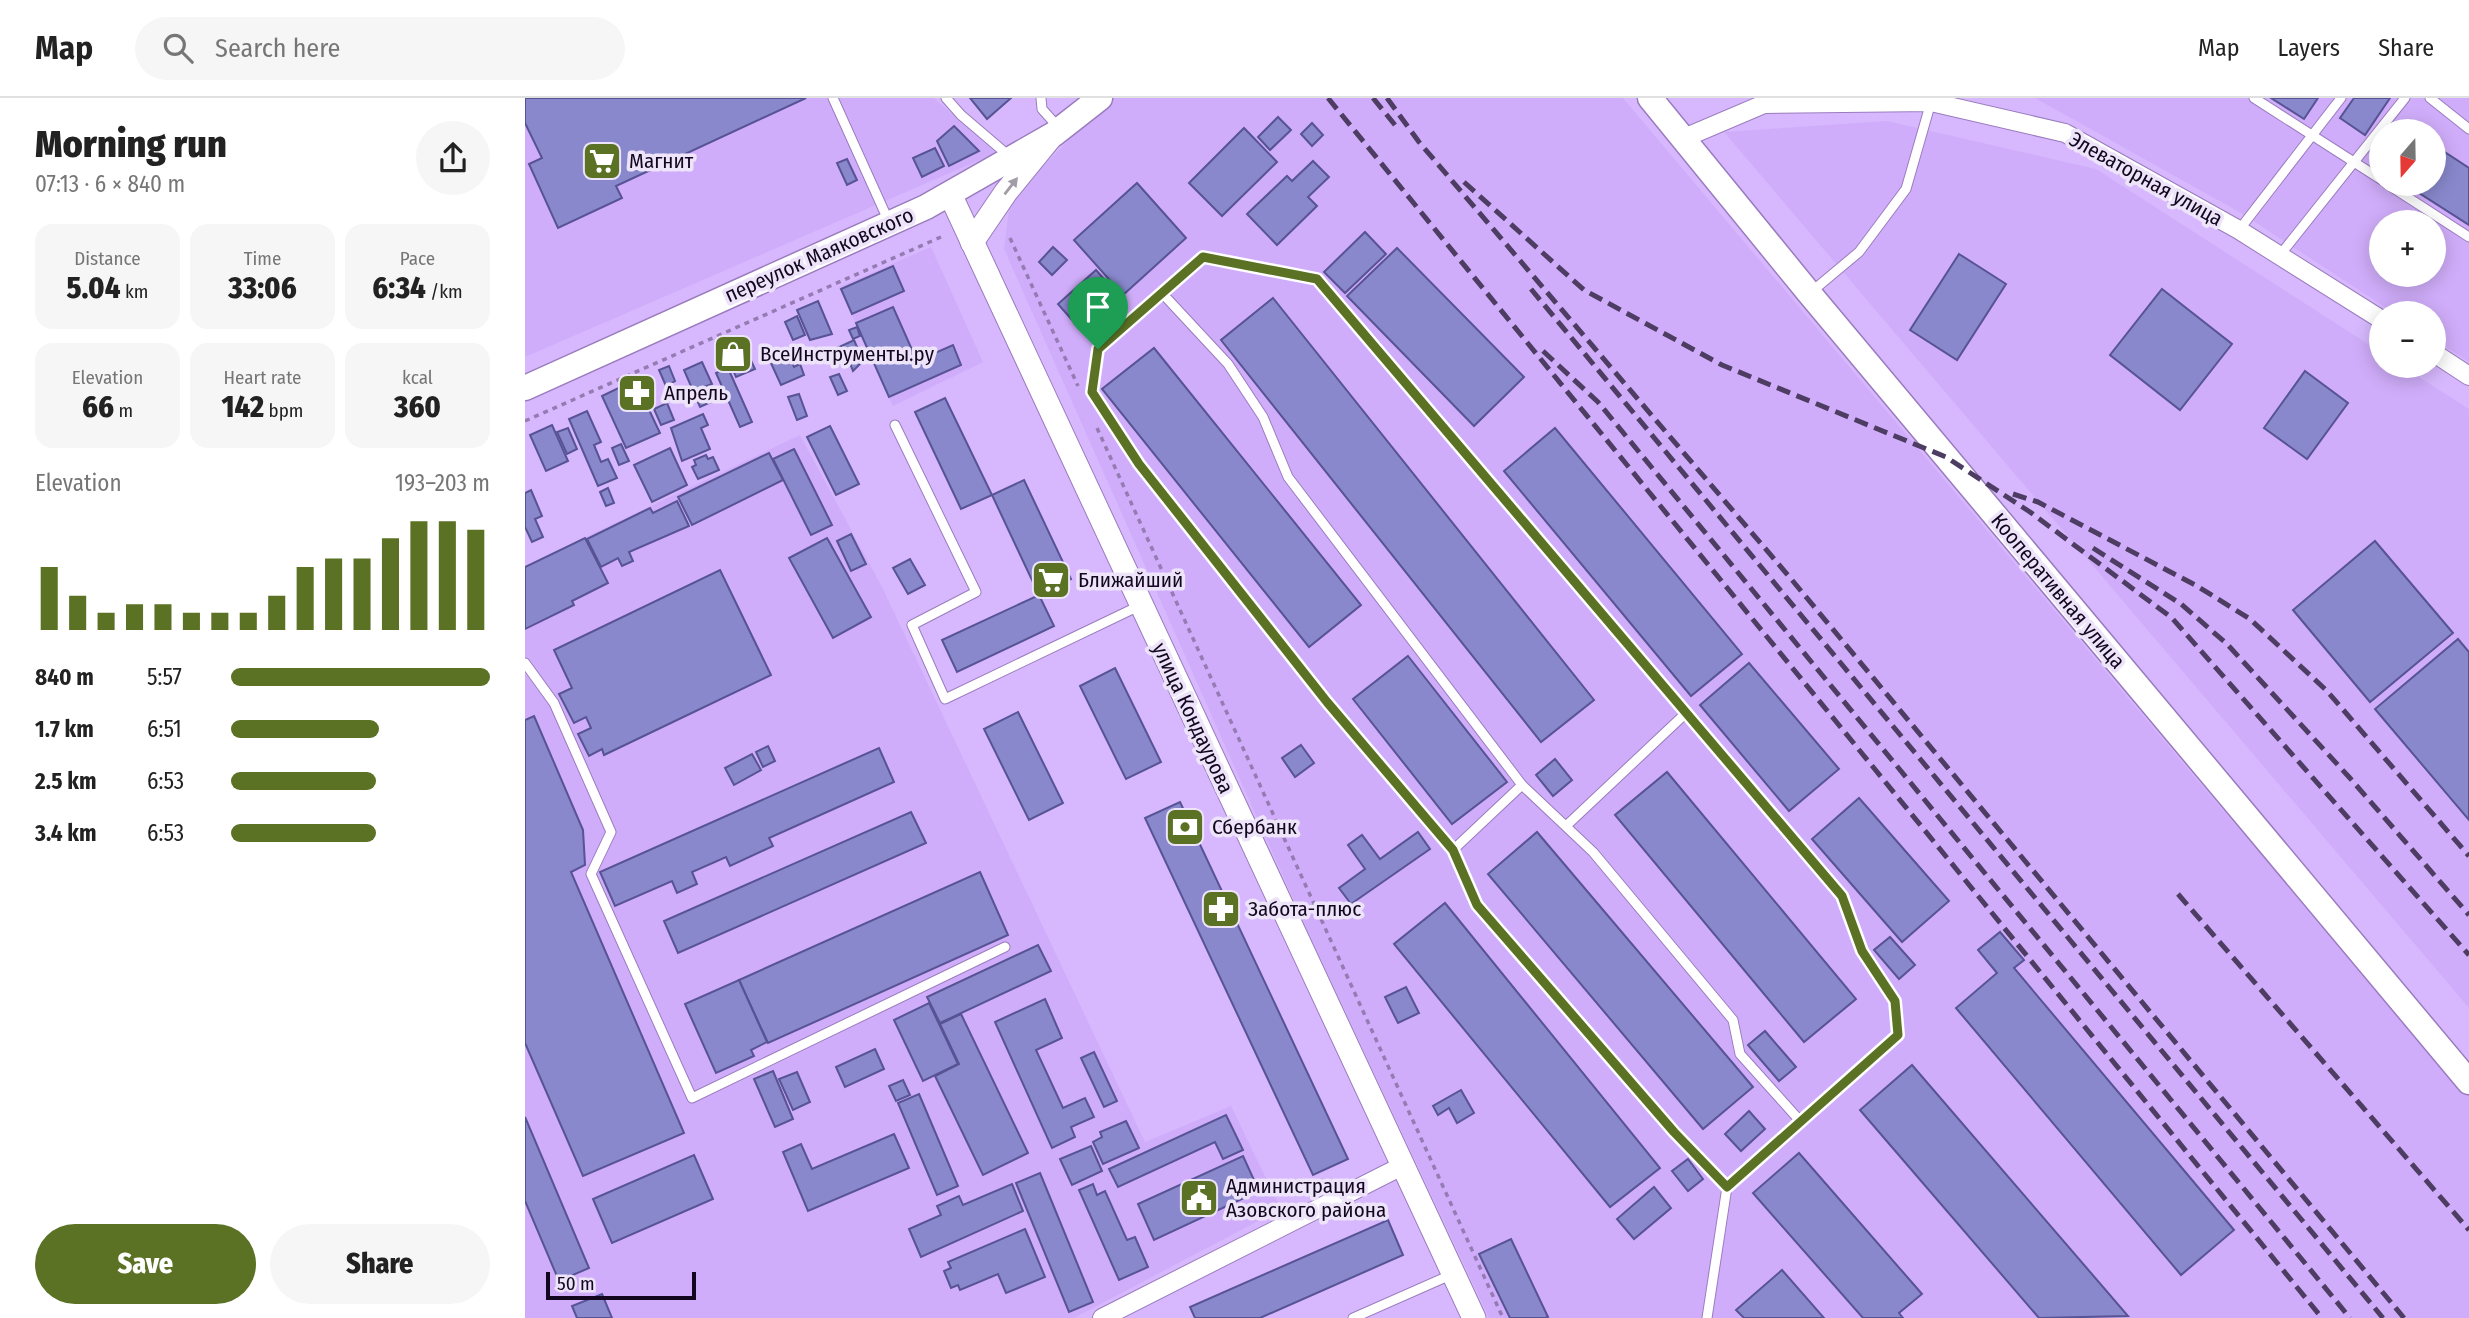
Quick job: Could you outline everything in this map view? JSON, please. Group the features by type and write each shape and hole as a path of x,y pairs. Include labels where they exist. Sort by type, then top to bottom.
{"main road":[{"name":"переулок Маяковского","path":"525,388 950,194 1057,131 1100,98"},
{"name":"Кооперативная улица","path":"1650,98 1809,293 2469,1082"}],"street":[{"name":"Элеваторная улица","path":"1684,138 1764,104 1931,102 2065,133 2239,230 2369,312"},
{"path":"972,242 1006,192 1057,131"},
{"name":"улица Кондаурова","path":"950,194 1473,1318"},
{"path":"2446,361 2469,376"},
{"path":"1102,1318 1402,1167"}],"lane":[{"path":"833,98 889,223"},
{"path":"946,98 961,115 1012,158"},
{"path":"1041,98 1042,109 1057,131"},
{"path":"2255,98 2369,172"},
{"path":"2239,230 2341,98"},
{"path":"2280,255 2405,98"},
{"path":"2430,98 2469,129"},
{"path":"1809,293 1859,252 1906,188 1931,102"},
{"path":"2406,196 2469,237"},
{"path":"1707,1318 1727,1187 1898,1035 1895,1001 1862,951 1842,896 1317,279 1203,257 1098,349 1092,392 1139,464 1164,496 1327,702 1453,850 1477,905 1674,1132 1727,1187"},
{"path":"1162,293 1227,364 1263,418 1288,477 1522,785 1593,852 1733,1020 1739,1054 1801,1122"},
{"path":"895,425 976,592 912,625 945,699 1141,605"},
{"path":"525,663 554,703 611,832 591,874 692,1098 1005,947"},
{"path":"1566,826 1686,713"},
{"path":"1453,850 1522,785"},
{"path":"1353,1318 1453,1274"}],"path":[{"path":"525,421 941,237"},
{"path":"1010,237 1079,390"},
{"path":"1091,415 1503,1318"}],"shaded area":[{"path":"525,98 934,98 996,153 525,357"},
{"path":"1109,98 1623,98 2214,800 2469,1095 2469,1318 1489,1318 1307,930 1004,249 1010,201"},
{"path":"2035,98 2469,98 2469,362 2446,347 2446,301 2376,301 2241,213"},
{"path":"1887,121 2096,169 2369,345 2369,378 2421,378 2469,409 2469,1008 1724,132"},
{"path":"931,247 983,362 893,406 839,287"},
{"path":"800,435 882,587 1145,1142 1231,1106 1281,1209 1074,1318 525,1318 525,566"}],"building":[{"name":"Магнит","path":"525,98 806,98 616,186 622,198 558,228 529,164 542,158 525,123"},
{"path":"970,98 1011,98 987,119"},
{"path":"2271,98 2318,98 2304,119"},
{"path":"2354,98 2390,98 2376,119 2369,119 2369,129 2365,135 2340,118"},
{"path":"1278,117 1291,130 1270,150 1258,137"},
{"path":"1312,123 1323,135 1312,146 1301,134"},
{"path":"954,126 979,151 949,166 937,141"},
{"path":"1244,128 1277,162 1222,216 1189,183"},
{"path":"935,148 944,166 922,177 913,158"},
{"path":"2447,154 2469,168 2469,225 2424,196 2447,196"},
{"path":"847,159 857,180 847,185 837,163"},
{"path":"1313,161 1329,177 1308,197 1317,206 1277,245 1247,214 1287,176 1292,181"},
{"path":"1137,183 1186,238 1123,295 1074,240"},
{"path":"1365,232 1386,254 1345,293 1324,272"},
{"path":"1053,247 1067,260 1052,275 1039,262"},
{"path":"1397,248 1524,377 1474,426 1347,296"},
{"path":"1959,254 2006,284 1957,360 1910,330"},
{"path":"893,266 904,291 852,314 841,289"},
{"path":"1096,270 1119,296 1081,330 1058,304"},
{"path":"2162,289 2232,344 2180,410 2110,355"},
{"path":"1273,298 1594,700 1541,742 1221,340"},
{"path":"818,301 832,334 810,340 797,310"},
{"path":"893,307 917,361 953,345 961,365 889,397 856,323"},
{"path":"797,316 805,335 793,340 785,322"},
{"path":"857,327 860,336 853,339 849,330"},
{"path":"741,339 755,369 736,377 723,347"},
{"path":"854,340 863,361 853,371 847,356 842,359 837,348"},
{"path":"1154,348 1361,605 1309,647 1102,389"},
{"path":"788,353 794,367 800,364 804,375 781,385 770,361"},
{"path":"702,362 712,384 704,387 711,402 700,407 684,370"},
{"path":"669,366 675,381 666,386 659,370"},
{"path":"728,368 752,422 740,427 716,373"},
{"path":"2305,371 2348,403 2307,459 2264,428"},
{"path":"839,374 847,391 838,395 830,377"},
{"path":"635,380 660,433 626,448 602,396"},
{"path":"799,394 807,416 797,420 788,397"},
{"path":"945,398 992,495 961,509 915,412"},
{"path":"667,403 674,420 661,425 654,409"},
{"path":"587,411 601,442 594,445 601,462 608,459 617,478 598,486 569,419"},
{"path":"703,414 708,425 701,428 710,449 682,461 671,428"},
{"path":"552,425 568,461 546,471 530,435"},
{"path":"830,426 859,484 836,495 807,437"},
{"path":"568,428 577,449 567,454 557,432"},
{"path":"1555,428 1742,654 1691,696 1504,471"},
{"path":"621,444 629,461 619,465 612,448"},
{"path":"670,448 687,485 652,502 634,465"},
{"path":"794,449 832,525 811,535 773,459"},
{"path":"769,453 783,480 692,525 678,497"},
{"path":"706,455 708,459 713,457 719,470 698,479 692,467 696,465 694,460"},
{"path":"1024,480 1071,579 1039,595 992,495"},
{"path":"608,488 614,503 606,506 600,492"},
{"path":"531,490 542,516 535,519 543,537 532,542 525,527 525,493"},
{"path":"677,501 689,526 629,552 633,561 622,566 618,558 601,567 587,539 650,508 653,513"},
{"path":"851,534 866,564 851,571 837,541"},
{"path":"585,538 608,583 572,601 574,605 525,629 525,567"},
{"path":"827,538 871,617 833,638 789,558"},
{"path":"2375,541 2453,633 2370,702 2293,610"},
{"path":"910,559 925,585 908,594 893,568"},
{"path":"720,570 771,675 604,755 602,749 589,756 578,734 591,728 586,717 574,723 559,694 572,688 554,650"},
{"path":"1039,595 1054,626 957,672 942,640"},
{"path":"2458,639 2469,652 2469,820 2375,709"},
{"path":"1408,656 1507,782 1452,824 1353,699"},
{"path":"1749,663 1839,769 1789,811 1700,705"},
{"path":"1115,668 1161,762 1126,779 1080,686"},
{"path":"1018,712 1063,803 1029,820 984,729"},
{"path":"534,716 583,830 585,865 571,872 684,1133 583,1176 525,1043 525,720"},
{"path":"1301,745 1314,763 1295,777 1282,758"},
{"path":"768,746 775,761 763,767 756,752"},
{"path":"879,748 894,782 769,838 773,846 730,866 726,857 692,872 697,884 677,893 672,881 615,906 600,872"},
{"path":"752,754 761,770 734,785 725,768"},
{"path":"1555,759 1572,780 1553,796 1536,775"},
{"path":"1667,772 1856,999 1804,1042 1615,815"},
{"path":"1859,798 1949,901 1902,942 1812,839"},
{"path":"1180,802 1348,1159 1313,1175 1145,818"},
{"path":"911,812 926,843 678,953 664,921"},
{"path":"1418,832 1430,849 1351,904 1339,888 1365,869 1348,845 1362,835 1380,859"},
{"path":"1537,832 1753,1087 1703,1129 1488,874"},
{"path":"980,872 1008,935 768,1043 739,980"},
{"path":"1445,903 1660,1168 1610,1207 1394,944"},
{"path":"2000,932 2024,960 2014,968 2234,1230 2181,1275 1956,1008 1997,973 1978,950"},
{"path":"1890,937 1915,965 1899,979 1874,950"},
{"path":"1038,945 1051,971 940,1023 927,997"},
{"path":"739,980 767,1042 751,1050 754,1056 716,1073 685,1004"},
{"path":"1406,987 1419,1013 1398,1023 1385,997"},
{"path":"1045,999 1062,1038 1036,1050 1063,1108 1085,1098 1094,1117 1071,1127 1075,1137 1052,1148 995,1022"},
{"path":"929,1003 958,1064 923,1081 894,1020"},
{"path":"961,1014 1028,1153 983,1175 935,1076 959,1064 940,1024"},
{"path":"1765,1031 1796,1067 1779,1081 1748,1045"},
{"path":"875,1049 884,1069 845,1087 836,1067"},
{"path":"1094,1052 1117,1101 1104,1107 1081,1058"},
{"path":"1912,1065 2128,1316 2039,1318 1860,1110"},
{"path":"773,1071 793,1119 775,1127 754,1079"},
{"path":"797,1072 810,1102 793,1110 779,1079"},
{"path":"903,1080 910,1095 896,1101 889,1086"},
{"path":"1461,1090 1474,1113 1457,1123 1449,1108 1438,1115 1433,1106"},
{"path":"919,1094 958,1186 937,1195 898,1103"},
{"path":"1749,1111 1765,1129 1741,1151 1725,1134"},
{"path":"1226,1115 1243,1150 1223,1159 1215,1142 1118,1187 1109,1169"},
{"path":"525,1117 589,1268 559,1281 525,1201"},
{"path":"1126,1121 1139,1148 1103,1164 1093,1142 1102,1137 1100,1132"},
{"path":"894,1134 909,1168 808,1211 783,1152 801,1144 812,1169"},
{"path":"1091,1146 1102,1171 1072,1185 1060,1159"},
{"path":"1799,1153 1922,1294 1899,1313 1903,1318 1863,1318 1753,1193"},
{"path":"694,1155 713,1199 612,1243 593,1199"},
{"name":"Администрация Азовского района","path":"1243,1156 1259,1191 1154,1240 1138,1204"},
{"path":"1688,1159 1703,1179 1688,1191 1672,1171"},
{"path":"1040,1173 1093,1302 1069,1312 1016,1183"},
{"path":"1012,1184 1023,1211 921,1257 909,1229 941,1215 937,1206 959,1196 963,1205"},
{"path":"1093,1184 1097,1195 1105,1191 1127,1240 1135,1237 1148,1267 1119,1280 1079,1190"},
{"path":"1654,1187 1671,1208 1634,1239 1617,1219"},
{"path":"1388,1220 1403,1255 1260,1318 1195,1318 1190,1307"},
{"path":"1025,1229 1045,1277 1006,1293 998,1274 960,1290 958,1285 951,1288 944,1271 951,1268 948,1262"},
{"path":"1511,1239 1548,1317 1510,1318 1479,1254"},
{"path":"1782,1270 1824,1318 1744,1318 1736,1310"},
{"path":"602,1294 612,1318 577,1318 572,1306"}],"railway":[{"path":"1328,98 2322,1318"},
{"path":"1373,98 1395,125"},
{"path":"1387,98 1419,142 1792,580 2404,1318"},
{"path":"1464,182 1584,290 1722,365 1946,457 2030,512 2172,618 2469,955"},
{"path":"1531,289 2383,1318"},
{"path":"1543,351 1598,402 2350,1318"},
{"path":"2013,494 2038,502 2197,586 2250,619 2327,691 2469,856"},
{"path":"2093,548 2181,604 2227,644 2349,777 2469,915"},
{"path":"2178,894 2469,1230"}],"place":[{"name":"Магнит","path":"602,161"},
{"name":"ВсеИнструменты.ру","path":"733,354"},
{"name":"Апрель","path":"637,393"},
{"name":"Ближайший","path":"1051,580"},
{"name":"Сбербанк","path":"1185,827"},
{"name":"Забота-плюс","path":"1221,909"},
{"name":"Администрация Азовского района","path":"1199,1198"}],"route":[{"path":"1203,257 1317,279 1842,896 1862,951 1895,1001 1898,1035 1727,1187 1674,1132 1477,905 1453,850 1327,702 1139,464 1092,392 1098,349 1203,257"}]}
